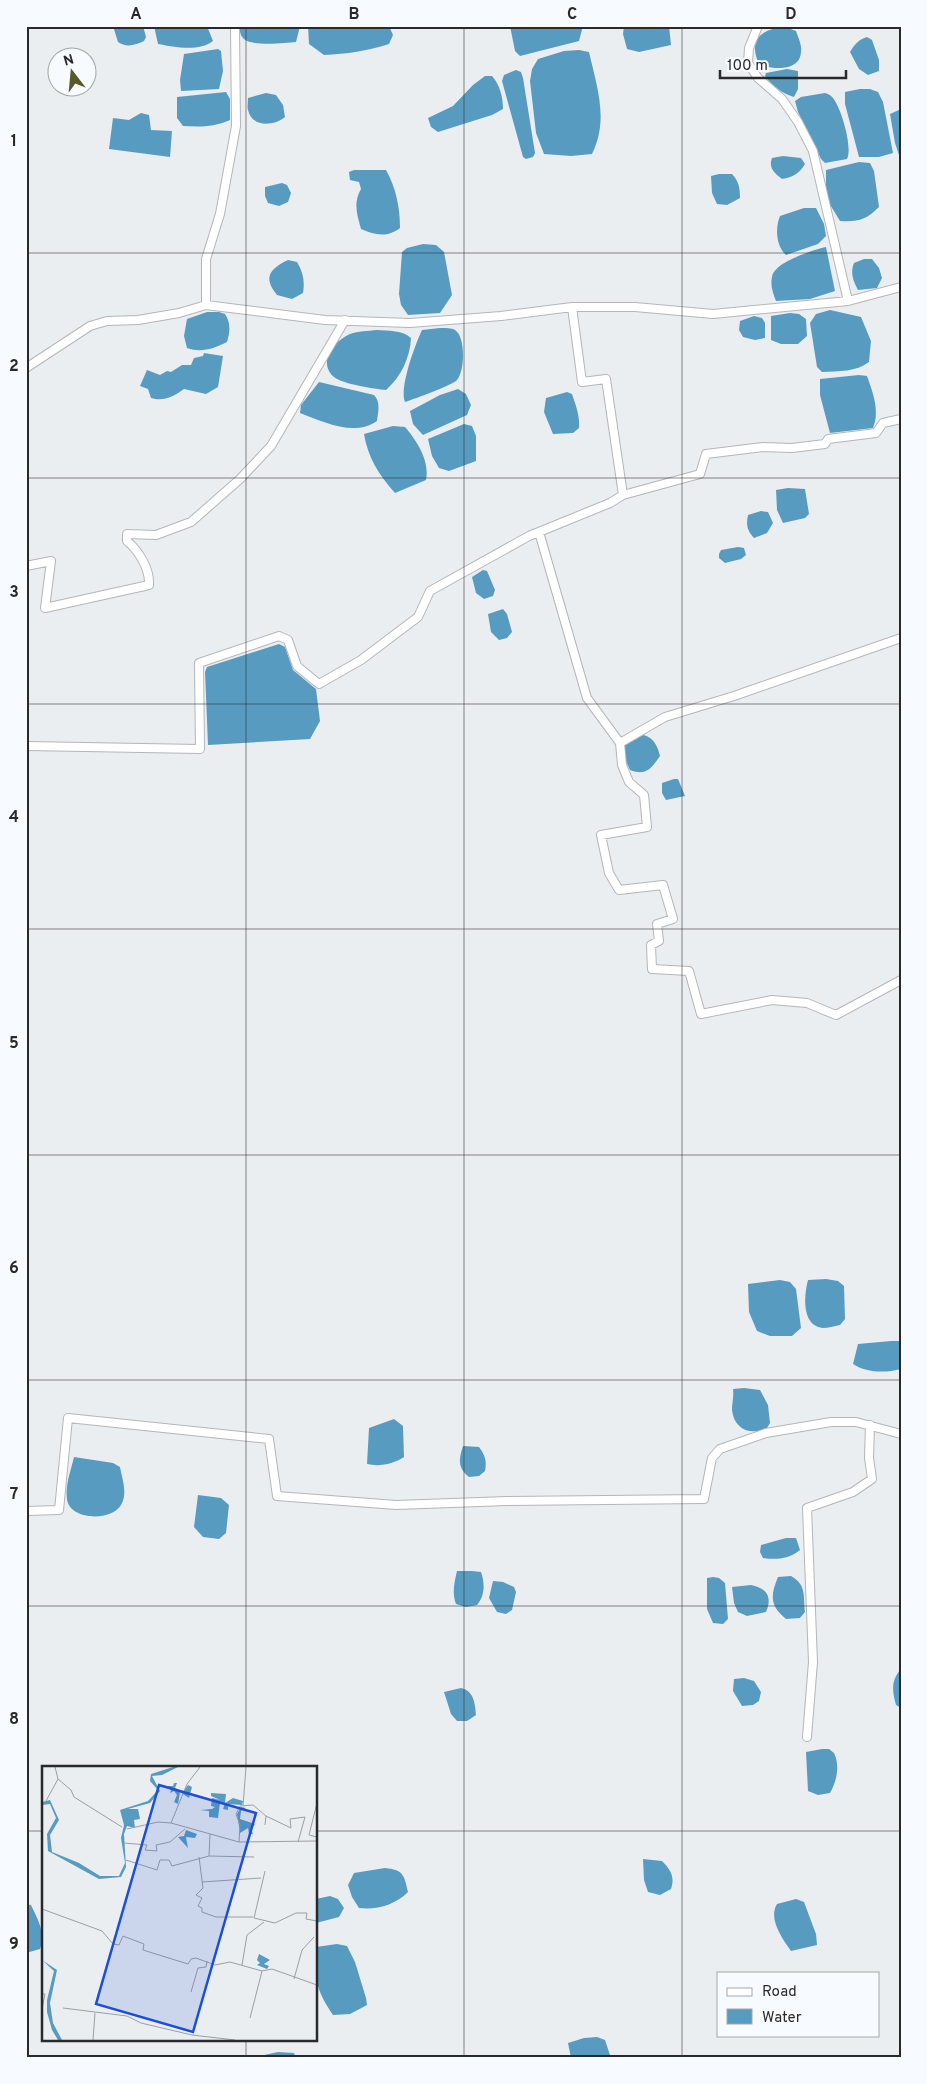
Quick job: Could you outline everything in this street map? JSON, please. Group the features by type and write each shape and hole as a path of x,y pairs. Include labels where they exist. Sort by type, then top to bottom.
{"street":[{"path":"206,305 206,259 220,214 236,126 235,26"},
{"path":"758,26 749,48 748,63 758,78 782,100 798,122 813,151 848,301"},
{"path":"26,368 90,326 107,322 138,320 179,313 206,305 326,320 410,323 501,316 572,306 635,307 713,314 848,301 901,287"},
{"path":"572,306 582,382 606,379 623,494"},
{"path":"26,566 51,561 45,608 149,585 150,575 133,546 127,541 127,534 156,535 191,522 240,479 271,446 345,320"},
{"path":"26,746 200,749 199,663 279,636 288,640 297,666 319,684 362,660 418,617 430,590 539,532 610,503 623,494 700,474 706,454 763,447 792,448 825,444 828,439 876,433 883,423 901,419"},
{"path":"539,532 587,698 620,743 622,765 629,782 644,795 647,827 602,836 608,873 619,890 663,885 672,919 657,924 659,941 651,944 652,969 689,971 701,1014 772,1000 807,1003 836,1015 901,980"},
{"path":"620,743 665,717 734,696 901,638"},
{"path":"26,1511 58,1510 68,1418 269,1440 277,1496 396,1505 506,1501 704,1499 712,1458 720,1449 766,1432 830,1422 856,1422 901,1434"},
{"path":"807,1737 813,1662 807,1508 853,1492 872,1479 869,1458 870,1425"}],"water":[{"path":"113,26 143,26 146,37 144,41 138,44 124,45 118,42"},
{"path":"154,26 207,26 213,41 194,48 158,44"},
{"path":"239,26 300,26 296,42 268,44 247,41 241,35"},
{"path":"308,26 389,26 393,35 389,44 357,52 324,55 309,44"},
{"path":"510,26 583,26 579,41 520,56 515,51"},
{"path":"624,26 669,26 671,45 639,52 627,49 623,34"},
{"path":"776,28 788,28 796,31 800,44 800,58 796,63 785,68 759,64 756,57 755,45 759,36"},
{"path":"867,37 872,40 879,60 879,71 868,75 859,69 850,52 857,43"},
{"path":"218,49 221,51 223,71 219,89 181,91 180,80 184,54"},
{"path":"579,50 589,52 598,91 601,116 597,141 592,154 571,156 544,154 536,133 530,81 532,69 538,59 564,51"},
{"path":"787,69 798,71 798,89 794,97 778,89 765,76 766,73"},
{"path":"516,70 521,72 523,78 535,153 533,157 526,159 523,157 502,81 504,75"},
{"path":"485,76 492,76 497,83 502,96 503,109 492,115 438,132 431,127 428,118 453,106 473,85"},
{"path":"870,89 878,92 883,102 893,153 879,157 859,157 845,104 845,92"},
{"path":"226,92 230,99 230,120 213,125 183,126 177,118 177,97"},
{"path":"266,93 276,95 283,105 285,117 275,122 264,124 250,116 248,98"},
{"path":"825,93 832,96 839,109 847,137 848,154 847,159 825,163 821,159 798,112 795,101 801,97"},
{"path":"901,109 901,155 899,155 890,114"},
{"path":"141,113 149,115 151,130 172,131 170,157 109,149 113,118 129,120"},
{"path":"783,156 801,158 805,164 795,174 782,179 773,170 771,162 772,158"},
{"path":"859,162 870,163 874,171 879,207 870,215 861,219 840,221 826,198 826,170"},
{"path":"354,170 386,170 397,198 400,228 386,234 371,233 361,229 356,204 361,189 359,182 350,180 349,172"},
{"path":"732,174 739,185 740,198 727,205 717,204 712,193 711,176"},
{"path":"282,183 287,185 291,193 288,202 279,206 268,203 265,196 265,187"},
{"path":"804,208 816,208 824,224 826,236 818,244 786,255 780,247 777,237 777,226 780,216"},
{"path":"423,244 436,245 444,252 452,295 440,313 408,315 401,305 399,294 402,252 407,248"},
{"path":"826,247 835,291 810,299 776,301 771,283 774,272 779,266 812,251"},
{"path":"864,259 872,259 879,268 882,278 877,288 858,290 856,286 852,270 854,263"},
{"path":"288,260 297,262 304,281 303,293 292,299 277,295 269,279 270,274 276,267"},
{"path":"830,310 861,317 871,341 869,362 859,368 841,371 822,372 817,367 810,323 816,314"},
{"path":"207,312 225,314 229,328 227,342 207,349 187,348 184,336 187,319"},
{"path":"790,313 799,314 806,319 807,336 798,344 781,344 771,340 771,316"},
{"path":"754,316 762,318 765,323 765,338 755,340 743,337 739,330 740,321"},
{"path":"450,328 459,334 463,347 463,363 459,377 456,381 446,386 405,402 404,387 406,377 422,330"},
{"path":"377,330 400,332 411,338 409,353 404,367 391,385 386,390 351,384 334,377 327,365 327,359 333,347 350,334"},
{"path":"204,353 223,356 218,387 206,394 184,389 169,398 156,399 151,398 148,389 140,386 147,370 160,375 167,371 171,372 182,365 191,365 194,358 203,356"},
{"path":"859,375 867,376 873,395 876,415 873,428 830,433 820,395 820,379"},
{"path":"319,382 374,395 378,404 377,421 368,426 349,428 329,424 300,413 301,405"},
{"path":"458,389 466,394 471,405 467,415 423,435 413,424 410,411 440,395"},
{"path":"567,392 572,394 575,403 579,428 573,433 553,434 544,412 546,398"},
{"path":"464,424 472,426 476,436 476,461 449,471 439,468 432,456 428,439"},
{"path":"393,426 405,427 414,439 422,452 427,473 426,480 395,493 375,466 368,451 364,434"},
{"path":"788,488 805,489 809,514 805,518 783,523 777,510 776,490"},
{"path":"761,511 768,512 773,523 767,533 754,538 748,527 748,515"},
{"path":"738,547 744,548 746,555 741,559 725,563 719,558 721,550"},
{"path":"483,570 487,571 495,590 493,596 484,599 476,593 472,577"},
{"path":"503,609 507,614 512,632 507,638 499,640 491,632 488,614"},
{"path":"279,644 285,647 293,670 316,689 320,721 310,739 208,745 205,672 207,667"},
{"path":"644,735 655,743 660,756 648,770 636,772 630,770 624,753 625,746 626,742"},
{"path":"678,779 685,796 666,800 662,793 662,783"},
{"path":"826,1279 838,1281 844,1286 845,1319 840,1325 823,1328 811,1322 805,1301 808,1280"},
{"path":"780,1280 790,1282 796,1289 801,1328 792,1336 770,1336 757,1331 749,1312 748,1284"},
{"path":"899,1341 901,1344 901,1369 876,1371 864,1369 853,1364 858,1344"},
{"path":"733,1389 760,1390 768,1405 770,1423 767,1428 749,1431 739,1426 733,1417"},
{"path":"394,1419 403,1426 404,1457 386,1464 367,1464 369,1428"},
{"path":"463,1446 479,1447 483,1453 486,1461 485,1471 479,1476 469,1477 462,1470 460,1459"},
{"path":"74,1457 113,1463 120,1467 124,1496 121,1505 116,1510 109,1514 91,1516 82,1515 69,1506 67,1488"},
{"path":"198,1495 221,1498 229,1505 226,1533 219,1539 203,1537 194,1527"},
{"path":"786,1538 796,1538 800,1550 782,1558 763,1558 760,1552 761,1545"},
{"path":"457,1571 481,1572 484,1589 482,1598 477,1605 466,1607 456,1604 454,1588"},
{"path":"791,1576 802,1587 805,1612 800,1618 786,1619 774,1605 773,1595 778,1577"},
{"path":"707,1578 719,1578 725,1583 728,1619 723,1624 713,1623 707,1609"},
{"path":"493,1581 503,1582 514,1587 516,1592 512,1610 506,1614 497,1612 489,1598"},
{"path":"751,1585 761,1588 767,1594 769,1601 766,1612 747,1616 738,1612 734,1603 732,1587"},
{"path":"901,1669 901,1708 896,1705 893,1690 895,1677"},
{"path":"744,1678 754,1681 761,1692 759,1701 753,1705 742,1706 733,1691 734,1679"},
{"path":"461,1688 469,1692 475,1706 476,1715 467,1721 457,1721 451,1714 444,1692"},
{"path":"829,1749 834,1753 837,1773 830,1793 818,1795 808,1791 806,1752"},
{"path":"643,1859 662,1861 665,1864 672,1877 671,1889 660,1895 648,1892 644,1880"},
{"path":"385,1868 396,1870 402,1874 408,1892 403,1897 385,1906 359,1908 352,1897 348,1885 354,1873"},
{"path":"330,1896 338,1899 344,1908 339,1917 318,1922 318,1899"},
{"path":"796,1899 804,1902 816,1934 817,1945 791,1951 777,1928 774,1916 777,1904"},
{"path":"26,1904 31,1905 36,1916 42,1932 42,1943 40,1949 26,1953"},
{"path":"337,1944 347,1946 355,1962 367,2005 350,2014 333,2015 318,1986 318,1947"},
{"path":"597,2037 605,2040 611,2058 571,2058 568,2043 584,2038"},
{"path":"278,2052 294,2053 296,2058 250,2058"}]}
